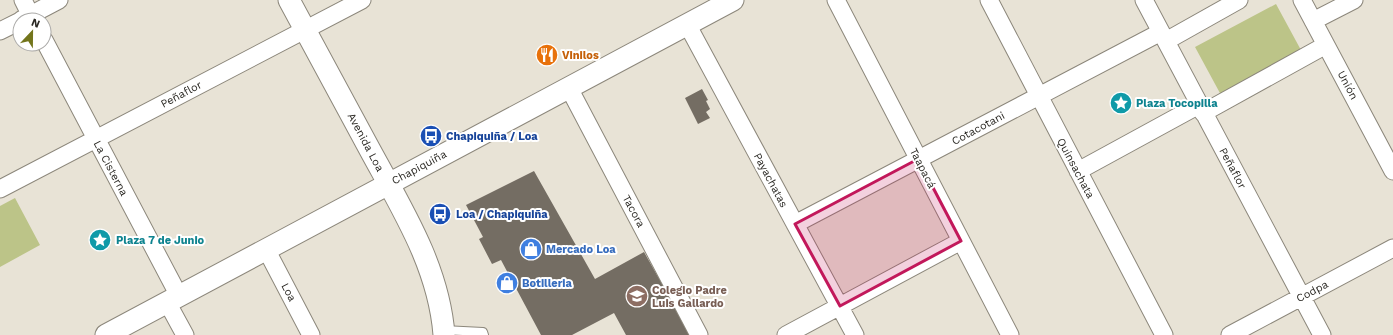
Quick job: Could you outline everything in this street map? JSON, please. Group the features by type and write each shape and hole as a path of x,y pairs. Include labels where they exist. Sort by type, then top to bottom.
{"street":[{"path":"23,0 25,12"},
{"path":"38,12 59,0"},
{"name":"Avenida Loa","path":"289,0 425,254 437,293 443,333"},
{"name":"Peñaflor","path":"0,189 362,0"},
{"name":"Taapacá","path":"836,0 1010,335"},
{"name":"Quinsachata","path":"989,0 1164,335"},
{"name":"Peñaflor","path":"1144,0 1322,335"},
{"name":"Cotacotani","path":"795,224 1038,96 1239,0"},
{"name":"Unión","path":"1302,0 1393,171"},
{"path":"1314,22 1354,0"},
{"name":"Chapiquiña","path":"106,335 729,1"},
{"name":"Payachatas","path":"687,24 855,335"},
{"path":"0,31 12,25"},
{"path":"1078,170 1326,45"},
{"name":"La Cisterna","path":"50,52 96,139 173,299 184,335"},
{"name":"Tacora","path":"569,88 699,335"},
{"path":"786,335 961,241"},
{"name":"Codpa","path":"1230,335 1393,248"},
{"name":"Loa","path":"266,249 311,335"}],"lane":[{"path":"443,333 483,332 484,335"}],"highlighted area":[{"path":"918,159 961,241 840,306 795,224"}],"green space":[{"path":"1276,4 1302,52 1221,95 1195,47"},
{"path":"15,198 40,245 0,267 0,206"}],"building":[{"path":"702,89 708,100 706,101 710,109 706,112 710,118 698,124 685,98"},
{"name":"Mercado Loa","path":"534,171 595,279 644,252 691,335 626,335 614,313 572,335 541,335 501,260 492,264 479,239 483,237 466,205"}],"place":[{"name":"Vinilos","path":"547,55"},
{"name":"Plaza Tocopilla","path":"1121,103"},
{"name":"Chapiquiña / Loa","path":"431,136"},
{"name":"Loa / Chapiquiña","path":"440,214"},
{"name":"Plaza 7 de Junio","path":"100,240"},
{"name":"Mercado Loa","path":"531,249"},
{"name":"Botilleria","path":"507,283"},
{"name":"Colegio Padre Luis Gallardo","path":"637,296"}]}
